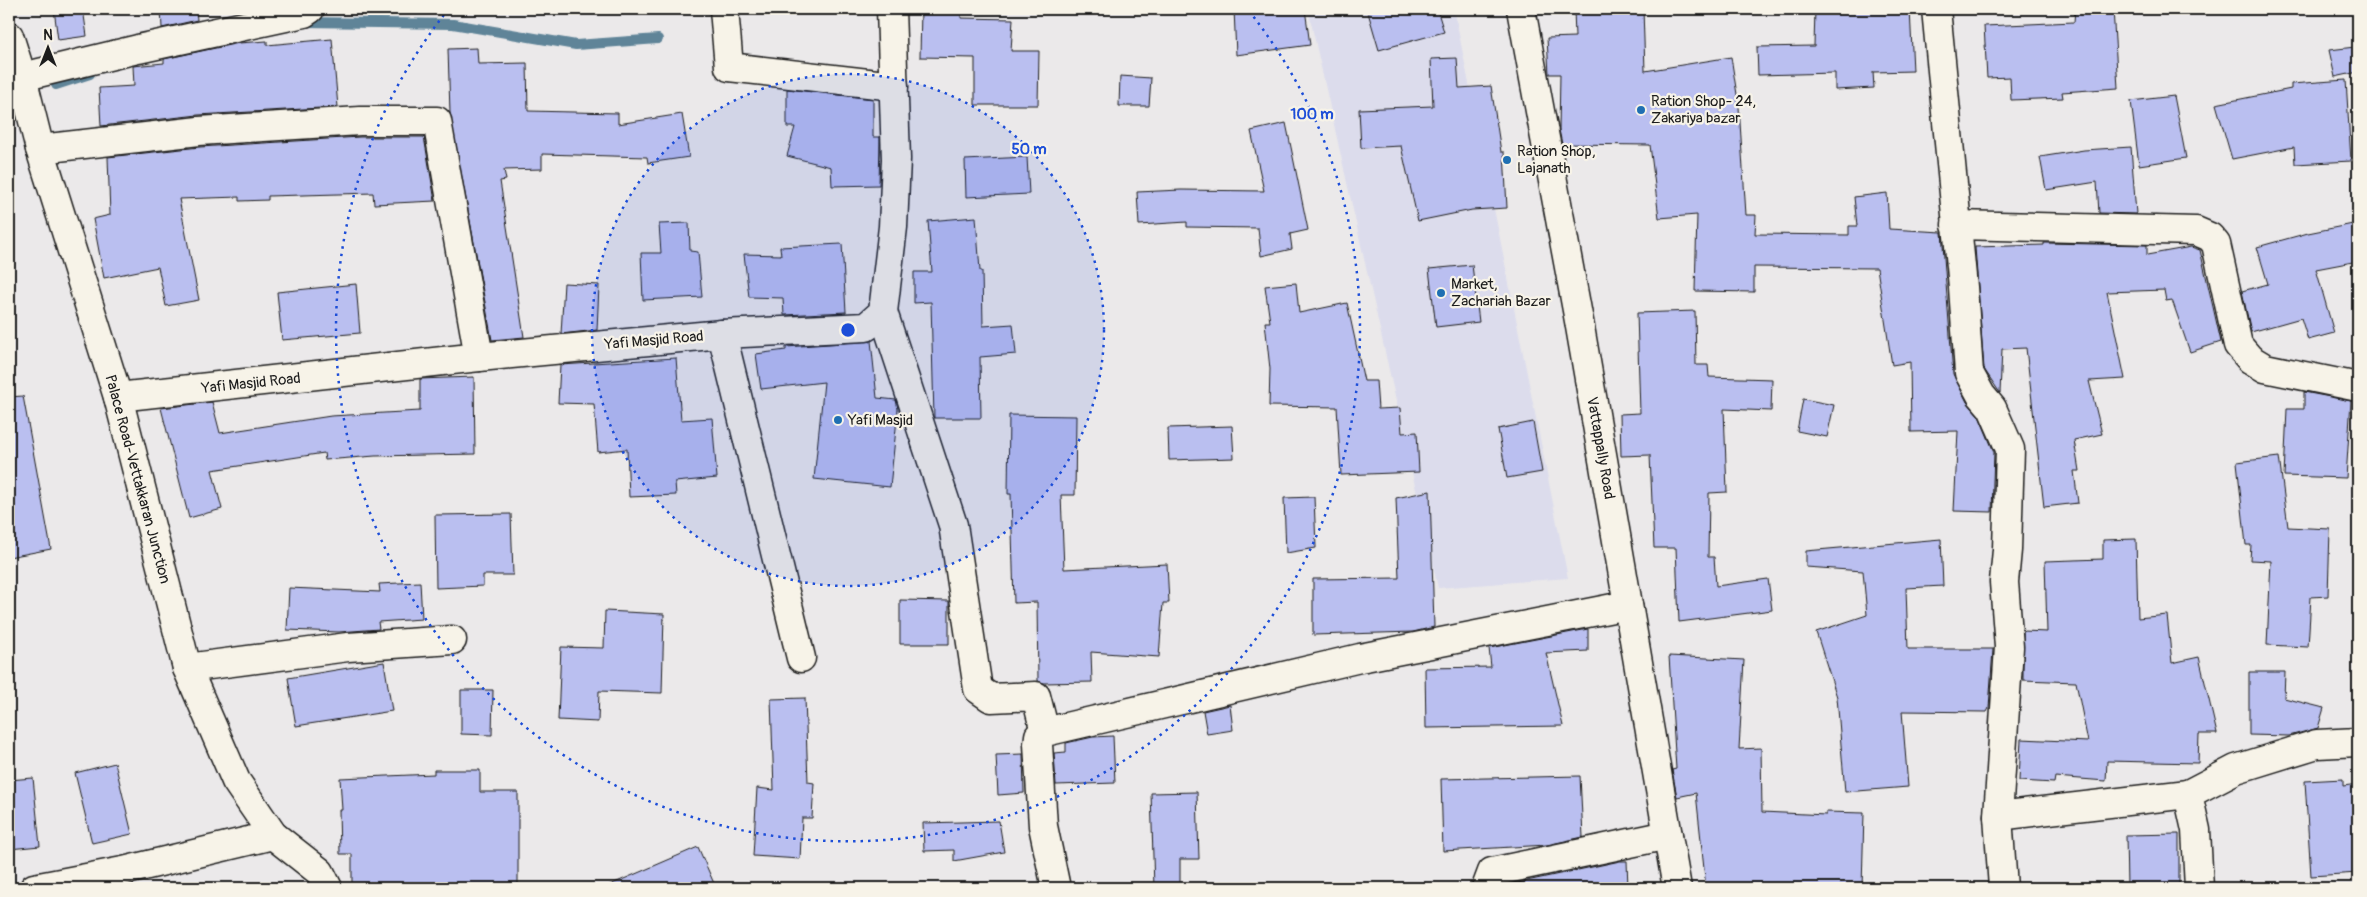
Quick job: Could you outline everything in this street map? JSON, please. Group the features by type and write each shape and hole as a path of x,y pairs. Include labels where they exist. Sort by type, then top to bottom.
{"street":[{"path":"22,77 138,49 304,13 310,9"},
{"path":"724,9 729,67 894,86"},
{"path":"891,9 896,159 894,227 883,312 953,525 978,689 991,698 1036,696 1045,732"},
{"name":"Vattappally Road","path":"1521,9 1578,312 1677,888"},
{"path":"1936,9 1969,373 1981,396 1992,408 2010,449 2007,550 2004,582 2009,647 1998,816 2003,888"},
{"name":"Palace Road-Vettakkaran Junction","path":"9,36 22,77 40,149 118,397 187,668 236,781 273,835 320,872 328,888"},
{"path":"40,149 199,131 360,121 437,121 479,357"},
{"path":"1956,225 2196,230 2210,237 2216,244 2238,345 2250,359 2265,368 2358,387"},
{"name":"Yafi Masjid Road","path":"118,397 479,357 722,334 866,327 883,312"},
{"path":"722,334 801,658"},
{"path":"1056,888 1043,826 1038,744 1039,736 1045,732 1360,658 1628,605"},
{"path":"187,668 348,647 452,640"},
{"path":"1998,816 2188,794 2236,769 2316,744 2358,742"},
{"path":"2188,794 2196,830 2199,888"},
{"path":"34,888 123,871 273,835"},
{"path":"1486,888 1492,872 1668,835"}],"shaded area":[{"name":"Market, Zachariah Bazar","path":"1308,9 1454,9 1568,578 1438,588"}],"building":[{"path":"54,9 83,9 87,36 58,40"},
{"path":"161,9 196,9 197,20 162,28"},
{"path":"921,9 961,9 961,18 1013,19 1011,51 1039,51 1038,105 975,105 975,58 920,57"},
{"path":"1234,9 1305,9 1310,45 1236,55"},
{"path":"1367,9 1437,9 1444,32 1379,50"},
{"path":"1574,9 1643,9 1645,71 1731,57 1739,107 1746,215 1756,215 1755,234 1849,235 1849,226 1857,226 1854,197 1887,193 1889,229 1942,232 1953,374 1967,402 1979,416 1994,452 1992,512 1954,511 1958,431 1911,432 1910,362 1892,365 1877,268 1754,267 1754,292 1695,291 1697,215 1659,218 1650,145 1562,144 1559,130 1560,74 1549,74 1547,38 1575,37"},
{"path":"1815,9 1910,9 1913,71 1873,72 1874,88 1835,90 1835,73 1758,75 1757,47 1814,46"},
{"path":"2075,9 2113,9 2118,88 2062,92 2063,98 2011,100 2010,77 1987,78 1984,26 2074,22"},
{"path":"332,39 338,107 198,115 101,126 99,88 134,86 133,66 164,63 164,59 239,43 267,41 267,45"},
{"path":"2355,47 2358,72 2335,77 2329,50"},
{"path":"477,48 478,64 527,63 528,111 618,113 618,124 682,114 689,157 648,163 647,157 542,154 542,169 504,170 506,180 500,181 524,337 492,340 450,113 448,49"},
{"path":"1457,58 1459,88 1491,86 1501,152 1504,152 1507,208 1472,210 1418,221 1401,146 1361,148 1359,109 1433,106 1431,59"},
{"path":"1120,76 1151,78 1149,106 1119,106"},
{"path":"2346,80 2351,161 2295,164 2294,147 2232,159 2216,104 2291,89 2291,84"},
{"path":"787,89 873,99 873,137 880,137 879,185 832,186 831,167 787,156 795,127 787,127"},
{"path":"2174,96 2186,158 2139,165 2131,101"},
{"path":"1286,123 1308,230 1290,234 1292,249 1261,256 1258,228 1187,227 1187,222 1139,225 1137,192 1181,190 1264,191 1251,131"},
{"path":"360,137 424,137 435,201 374,204 373,193 268,196 268,200 239,201 239,197 179,199 199,300 166,306 158,267 104,278 93,219 110,215 108,157 200,147"},
{"path":"2131,147 2136,214 2099,213 2097,182 2046,190 2040,157 2084,150"},
{"path":"1027,157 1029,194 966,197 965,160"},
{"path":"976,217 980,271 982,271 983,326 1013,324 1016,354 980,357 981,418 934,418 931,302 914,303 914,272 932,272 928,221"},
{"path":"689,223 690,251 698,252 702,297 643,300 641,253 661,253 659,224"},
{"path":"2358,223 2358,261 2316,269 2334,333 2308,340 2301,318 2251,332 2242,291 2268,284 2257,247 2308,233"},
{"path":"2044,243 2147,245 2147,255 2191,247 2200,250 2221,342 2190,352 2172,300 2166,301 2164,290 2107,292 2125,379 2089,381 2102,434 2074,440 2079,471 2074,471 2078,503 2044,507 2026,348 2002,349 2000,393 1984,369 1975,247 2044,245"},
{"path":"842,244 846,312 784,315 783,298 749,297 744,254 781,255 780,247"},
{"path":"1472,265 1479,322 1436,327 1429,269"},
{"path":"564,283 599,285 597,330 561,334"},
{"path":"1296,283 1299,313 1347,303 1364,381 1376,381 1378,409 1400,408 1402,433 1417,432 1419,472 1341,475 1337,407 1269,406 1270,369 1265,322 1270,322 1265,286"},
{"path":"356,284 360,333 282,340 277,292"},
{"path":"1695,311 1696,365 1708,365 1709,377 1772,379 1771,411 1724,409 1727,492 1709,493 1708,557 1714,557 1716,586 1768,579 1772,610 1679,622 1676,548 1654,548 1650,455 1621,456 1620,414 1640,413 1637,313"},
{"path":"871,341 877,398 896,400 898,409 890,487 814,479 824,382 761,389 756,354 786,350 786,347"},
{"path":"676,358 681,420 712,418 717,478 675,482 676,495 629,497 627,449 598,452 594,404 558,403 560,365"},
{"path":"474,377 475,454 375,456 325,460 324,453 212,470 222,509 189,518 161,408 212,402 220,433 331,416 420,411 420,379"},
{"path":"2304,392 2351,401 2346,478 2284,476 2287,409 2304,409"},
{"path":"23,396 51,549 9,557 9,397"},
{"path":"1803,399 1834,405 1827,437 1797,431"},
{"path":"1009,415 1076,416 1075,495 1061,495 1064,569 1167,564 1169,603 1163,603 1159,657 1091,652 1092,682 1044,683 1038,681 1037,602 1014,603 1011,494 1008,494"},
{"path":"1533,422 1542,472 1507,478 1498,429"},
{"path":"1232,426 1234,458 1169,460 1168,428"},
{"path":"2279,457 2288,527 2330,529 2328,596 2311,597 2308,647 2267,645 2271,561 2250,560 2251,545 2246,545 2237,462"},
{"path":"1430,491 1434,627 1413,632 1313,635 1313,579 1399,578 1396,498"},
{"path":"1314,497 1316,548 1286,553 1284,498"},
{"path":"511,514 513,575 483,575 483,586 436,588 435,515"},
{"path":"1941,539 1943,586 1906,588 1908,649 1993,649 1989,708 1987,712 1902,711 1908,787 1845,792 1837,697 1816,632 1867,615 1863,571 1806,567 1806,551"},
{"path":"2136,539 2138,618 2167,615 2172,663 2199,657 2217,734 2199,734 2198,763 2107,761 2106,781 2055,777 2054,783 2019,781 2021,739 2088,742 2076,682 2023,680 2023,631 2047,632 2045,561 2103,559 2103,540"},
{"path":"420,582 422,619 378,622 379,629 339,632 287,630 289,588 380,592 379,584"},
{"path":"900,600 949,601 949,644 900,644"},
{"path":"605,611 664,614 662,693 599,691 598,722 558,720 561,647 604,648"},
{"path":"1588,629 1588,651 1546,653 1563,726 1426,728 1425,668 1491,667 1489,648"},
{"path":"1669,656 1744,660 1739,749 1761,748 1762,812 1826,815 1826,812 1864,813 1862,888 1706,888 1696,793 1677,797 1672,770 1676,769"},
{"path":"384,662 392,711 296,726 288,678"},
{"path":"2249,672 2285,672 2284,698 2324,708 2318,728 2289,736 2249,735"},
{"path":"461,690 493,690 492,735 461,734"},
{"path":"805,698 808,782 814,783 812,818 802,818 800,859 753,856 757,788 774,790 771,699"},
{"path":"1230,705 1233,730 1207,734 1203,711"},
{"path":"1113,736 1115,783 1056,785 1054,753 1066,752 1066,743 1093,737"},
{"path":"1023,754 1024,793 998,795 996,755"},
{"path":"115,763 132,834 92,843 75,773"},
{"path":"434,770 480,770 480,792 518,792 518,888 352,888 352,854 340,854 339,810 342,810 340,778 434,774"},
{"path":"1580,776 1583,837 1547,845 1443,851 1441,779"},
{"path":"33,778 40,846 9,849 9,780"},
{"path":"2343,779 2343,786 2358,784 2358,873 2311,876 2305,781"},
{"path":"1197,792 1199,859 1180,859 1180,888 1154,888 1151,793"},
{"path":"999,821 1004,852 954,861 954,850 924,851 923,823"},
{"path":"2179,834 2179,886 2127,887 2126,835"},
{"path":"698,847 716,888 603,888"},
{"path":"1627,861 1628,888 1513,888 1513,884"}],"waterway":[{"path":"303,22 453,24 576,45 658,39"},
{"path":"56,85 90,74"}],"place":[{"name":"Ration Shop- 24, Zakariya bazar","path":"1641,110"},
{"name":"Ration Shop, Lajanath","path":"1507,160"},
{"name":"Market, Zachariah Bazar","path":"1441,293"},
{"name":"Yafi Masjid","path":"838,420"}]}
